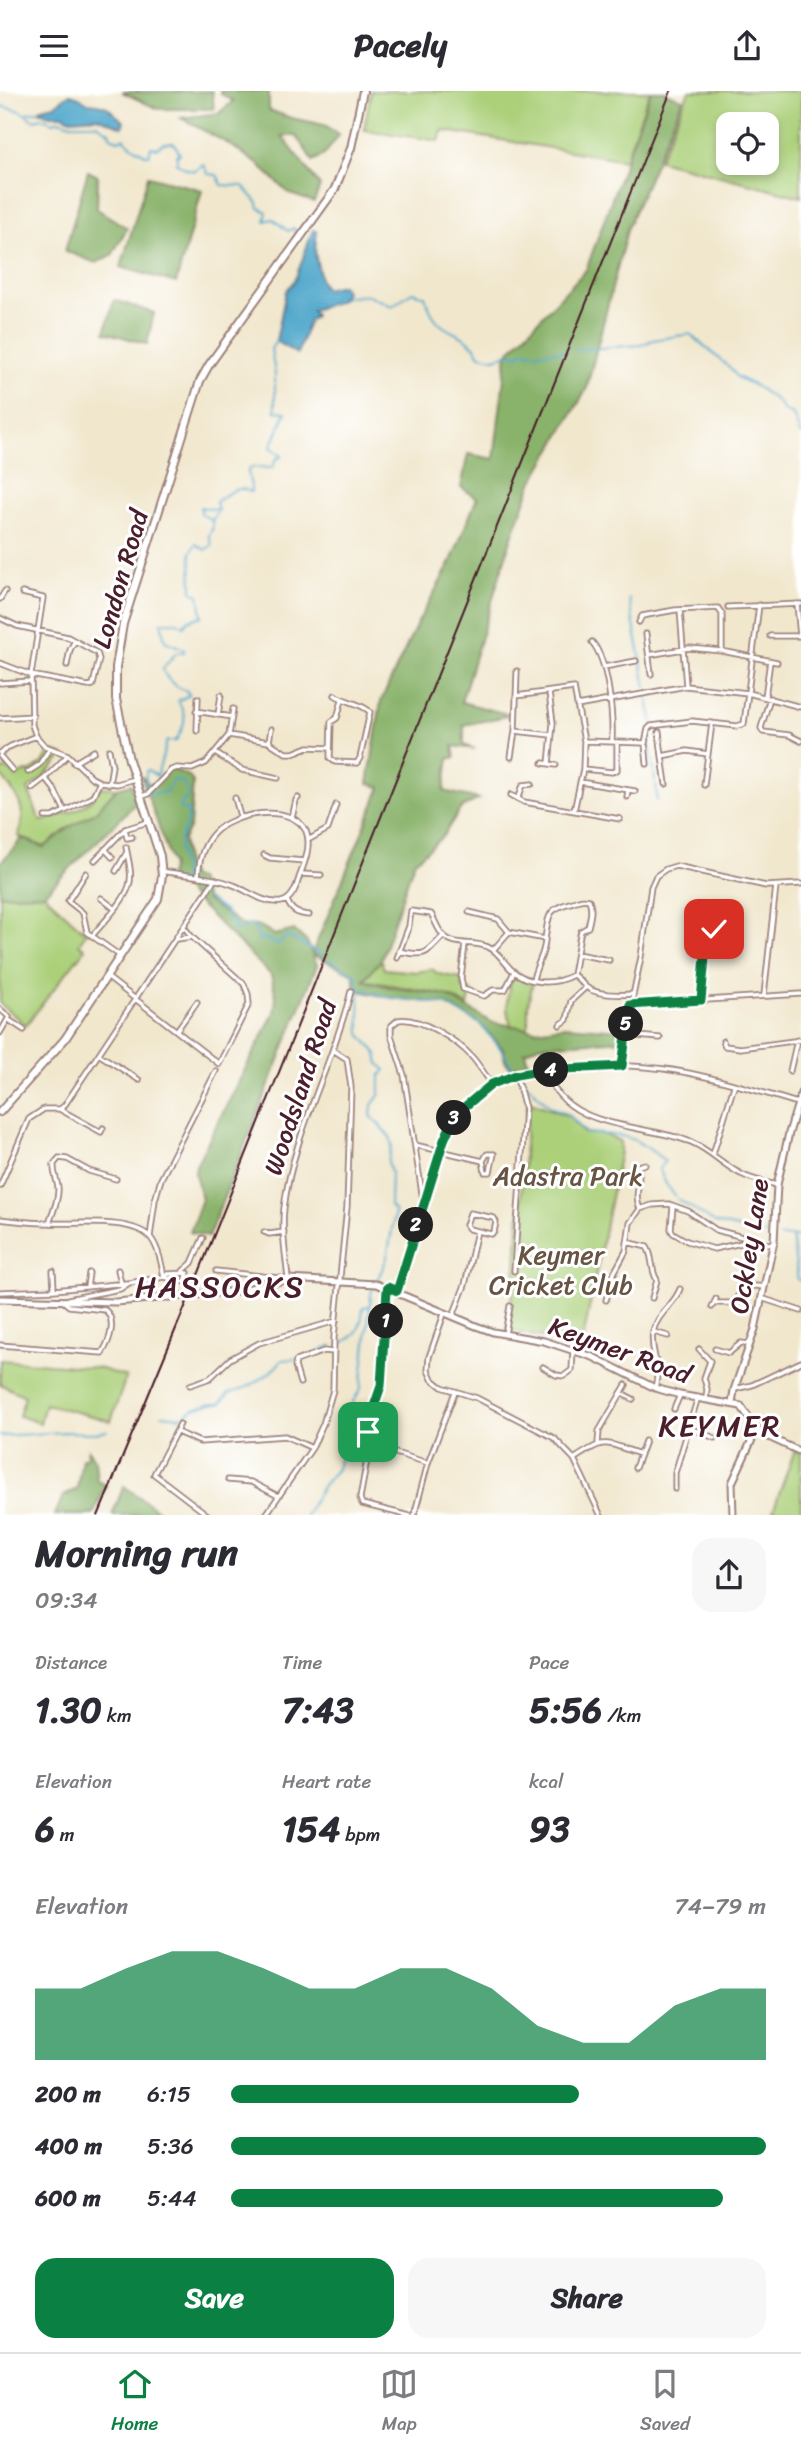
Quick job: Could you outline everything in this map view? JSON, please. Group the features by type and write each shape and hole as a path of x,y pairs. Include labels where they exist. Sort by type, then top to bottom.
{"main road":[{"name":"London Road","path":"0,1112 65,1038 158,898 162,871 150,821 147,793 136,778 129,760 116,699 116,667 127,611 200,381 341,179 351,148 363,91"},
{"name":"Ockley Lane","path":"732,1404 734,1390 751,1344 764,1287 773,1245 777,1185 801,1093"},
{"name":"Keymer Road","path":"0,1299 116,1303 212,1294 288,1279 376,1284 444,1314 505,1334 544,1341 573,1350 605,1362 655,1388 732,1404"},
{"path":"732,1404 741,1406 756,1431 801,1452"},
{"path":"733,1515 732,1483 756,1431"}],"street":[{"path":"0,599 5,590"},
{"path":"22,593 44,598 31,675 32,725 36,736 41,743 68,755 74,763 100,782 117,784 136,778"},
{"path":"728,607 799,604 800,636 770,636"},
{"path":"647,764 645,743 651,726 692,720 737,726 744,724 759,605"},
{"path":"639,622 639,618 649,615 680,610 715,607 721,609 722,651"},
{"path":"680,610 686,686"},
{"path":"0,618 17,625 68,637 97,653 99,659 93,685 71,685 31,675 0,663"},
{"path":"646,634 651,674"},
{"path":"67,665 74,642"},
{"path":"583,769 612,772 617,770 604,667 599,650 592,642"},
{"path":"649,655 682,649 722,651 777,661"},
{"path":"604,667 636,661"},
{"path":"770,661 768,698 761,728 763,732 789,735 801,740"},
{"path":"511,757 515,731 517,671"},
{"path":"0,683 31,681"},
{"path":"577,706 686,686 748,694 801,707"},
{"path":"516,696 574,688 584,741 583,769 574,811"},
{"path":"549,693 553,723 546,764 556,765"},
{"path":"218,715 221,695"},
{"path":"335,695 344,701 367,708 370,712 357,763 335,762 330,758 329,721 337,718 344,701"},
{"path":"197,731 198,698"},
{"path":"147,793 171,770 198,767 206,763 229,735 233,709"},
{"path":"196,711 232,717"},
{"path":"0,718 33,716"},
{"path":"704,785 712,723"},
{"path":"268,742 271,729"},
{"path":"515,731 551,736"},
{"path":"659,732 666,784"},
{"path":"229,735 268,742 284,752 293,753 308,747 330,748"},
{"path":"12,770 1,756 36,736"},
{"path":"584,741 645,743"},
{"path":"28,772 39,765 50,748"},
{"path":"108,750 112,766 109,783"},
{"path":"74,763 94,751"},
{"path":"662,756 687,751 708,754"},
{"path":"215,753 242,770 278,778"},
{"path":"32,788 68,755"},
{"path":"45,778 65,811"},
{"path":"45,817 52,817 92,797 100,782"},
{"path":"580,782 635,791"},
{"path":"519,799 523,785 532,784"},
{"path":"627,797 628,790"},
{"path":"511,795 524,802 620,819"},
{"path":"292,818 298,797"},
{"path":"235,798 240,817"},
{"path":"308,840 328,829 336,805"},
{"path":"162,871 233,884 271,902 287,900 296,888 301,874 308,840 306,832 299,822 276,814 240,817 228,822 208,840 200,859 198,876"},
{"path":"95,860 125,829 150,821"},
{"path":"125,829 127,838 132,837"},
{"path":"105,849 112,856"},
{"path":"92,936 129,885 127,850 116,871"},
{"path":"264,855 304,861"},
{"path":"622,1066 651,887 656,876 676,866 753,884 801,884"},
{"path":"86,873 68,901 83,913 88,932 120,956"},
{"path":"301,874 321,875"},
{"path":"60,1109 99,1055 215,879"},
{"path":"764,996 776,886"},
{"path":"101,898 114,908"},
{"path":"533,980 536,967 543,959 550,912 554,908 584,899 591,903 590,919 588,927 581,930 573,975"},
{"path":"287,900 295,912 309,915"},
{"path":"397,958 409,926 411,911 431,915 443,936 465,944 487,946 514,972 533,980 544,983 560,982 573,975"},
{"path":"469,912 498,919 509,932 545,939"},
{"path":"106,977 219,1064 249,1004 248,994 244,984 184,927"},
{"path":"708,927 714,929 718,938 715,944 706,947 700,944 697,935 701,929 708,927"},
{"path":"493,950 509,932"},
{"path":"398,951 419,956 425,954 443,936"},
{"path":"175,940 192,937"},
{"path":"465,944 461,978 463,989 484,996 495,989 505,990 514,972"},
{"path":"701,1000 706,947"},
{"path":"577,954 609,960"},
{"path":"573,975 586,987 610,994 632,994"},
{"path":"561,1025 567,1020 571,1001 586,987"},
{"name":"Woodsland Road","path":"288,1279 284,1212 292,1163 351,992"},
{"path":"630,1005 801,993"},
{"path":"177,1030 197,1002"},
{"path":"0,1009 9,1016 9,1020 24,1030"},
{"path":"423,1202 404,1075 390,1030 394,1023 404,1019 413,1021 457,1043 472,1057 492,1084"},
{"path":"0,1033 9,1020"},
{"path":"625,1035 660,1038"},
{"path":"723,1041 725,1046 740,1048 775,1041 799,1040 790,1071"},
{"path":"265,1515 312,1448 323,1424 333,1390 336,1321 347,1207 351,1087 346,1059 333,1050"},
{"path":"99,1055 139,1080"},
{"path":"397,1291 423,1202 453,1120 492,1084 516,1075 545,1070 622,1066 683,1072 798,1103"},
{"path":"545,1070 556,1092 583,1114 673,1136 713,1154 741,1174 777,1185"},
{"path":"164,1277 161,1262 150,1237 155,1199 161,1179 216,1071"},
{"path":"514,1271 525,1108 516,1075"},
{"path":"713,1154 734,1086"},
{"path":"0,1186 29,1119 44,1109 60,1109 101,1132 103,1128"},
{"path":"415,1145 484,1161"},
{"path":"487,1154 494,1154 491,1172 485,1172 484,1161 487,1154"},
{"path":"49,1223 57,1201 58,1187 53,1174 54,1164 59,1158 116,1179"},
{"path":"640,1209 636,1197 641,1178 635,1167 645,1164"},
{"path":"606,1300 612,1278 624,1256 629,1223 640,1209 658,1203 688,1211 716,1230 773,1245"},
{"path":"673,1206 671,1229 687,1241 714,1249 753,1241"},
{"path":"470,1213 496,1219 493,1233 477,1231 466,1225 470,1213"},
{"path":"0,1219 117,1225 139,1230 150,1237"},
{"path":"264,1231 269,1234 284,1232"},
{"path":"453,1317 467,1277 477,1231"},
{"path":"164,1277 181,1271 192,1263 203,1238"},
{"path":"627,1242 647,1247 649,1250 652,1272 657,1280 652,1298"},
{"path":"118,1270 121,1283"},
{"path":"53,1271 54,1290"},
{"path":"0,1292 87,1287 164,1277 185,1282 188,1273 181,1271"},
{"path":"216,1271 288,1279"},
{"path":"87,1287 89,1273"},
{"path":"63,1301 120,1289 129,1283"},
{"path":"715,1303 732,1303 741,1289 747,1286 764,1287"},
{"path":"388,1287 382,1381 369,1425 369,1449 360,1498 362,1504 412,1515 428,1463 456,1391"},
{"path":"655,1388 659,1374 653,1345 654,1332 657,1321 680,1289"},
{"path":"761,1299 801,1311"},
{"path":"0,1345 102,1353 107,1346 112,1324 109,1313 105,1310 69,1305 63,1301"},
{"path":"505,1334 510,1306"},
{"path":"444,1314 429,1357 428,1370 436,1384 477,1398 554,1438 574,1459 601,1515"},
{"path":"190,1385 210,1378 230,1359 259,1343 336,1321"},
{"path":"654,1332 668,1336"},
{"path":"715,1349 729,1353 741,1343 751,1344"},
{"path":"699,1349 709,1358 704,1378 706,1399"},
{"path":"543,1367 556,1375 564,1376 572,1370 573,1350"},
{"path":"300,1384 296,1361 324,1351 334,1352"},
{"path":"734,1390 752,1385 801,1362"},
{"path":"598,1443 599,1431 626,1385"},
{"path":"621,1393 632,1399"},
{"path":"674,1409 680,1395"},
{"path":"675,1489 675,1473 698,1397"},
{"path":"180,1424 154,1474 209,1515"},
{"path":"689,1428 715,1438"},
{"path":"177,1432 200,1442 285,1436 312,1448"},
{"path":"635,1468 645,1441"},
{"path":"574,1459 598,1443 607,1443 639,1454"},
{"path":"369,1449 389,1451 428,1463"},
{"path":"228,1480 251,1482 278,1496"}],"green space":[{"path":"212,91 214,109 158,109 122,92"},
{"path":"220,91 269,91 269,110 325,125 339,135 324,155 313,161 296,136 282,136 320,186 314,202 290,194 259,165 229,144 181,118 219,113 233,101"},
{"path":"371,91 650,91 625,160 446,131 442,131 439,141 364,130"},
{"path":"651,91 666,91 665,93 683,99 628,226 586,390 532,483 510,542 461,702 507,716 464,725 464,745 475,749 453,746 455,758 449,758 444,791 479,799 461,808 443,836 414,862 381,960 363,980 446,995 491,1022 536,1030 564,1026 623,1030 626,1040 538,1045 525,1052 528,1063 511,1068 505,1061 503,1049 480,1024 445,1004 392,998 354,990 354,974 312,954 381,787 368,784 381,701 417,624 450,564 477,498 461,487 468,454 494,459 507,354 586,270"},
{"path":"689,91 801,91 801,197 717,175 779,175 779,112 716,112 716,175 659,160"},
{"path":"88,171 98,176 97,209 127,228 112,255 96,263 65,251"},
{"path":"148,176 202,190 176,283 121,267"},
{"path":"114,300 154,313 147,344 105,332"},
{"path":"51,751 64,755 43,778 28,789 42,821 83,806 101,787 117,788 96,812 44,847 18,836 22,810 0,770 9,769 16,776 28,773 43,763"},
{"path":"171,768 189,776 193,782 190,826 183,840 191,878 198,879 206,900 244,926 257,925 275,935 294,930 307,942 317,965 208,1237 190,1232 202,1199 195,1174 196,1165 274,1013 276,997 271,975 177,882 168,880 172,865 141,776 151,786"},
{"path":"131,784 138,801 44,894 0,895 0,863 21,838 44,847 95,812 117,788"},
{"path":"44,894 86,933 79,944 85,949 26,1025 0,1004 0,895"},
{"path":"381,960 384,969 417,972 432,969 438,974 461,978 463,989 471,991 468,1006 446,995 363,980"},
{"path":"514,972 533,980 528,1005 528,1029 512,1026 509,1020 507,999"},
{"name":"Adastra Park","path":"528,1101 569,1116 584,1133 602,1134 620,1141 581,1350 545,1338 507,1330 515,1278"},
{"path":"0,1360 98,1368 126,1377 111,1421 45,1404 40,1423 19,1416 25,1396 0,1384"},
{"path":"88,1449 95,1461 97,1481 106,1485 93,1515 55,1515 63,1496 77,1489 82,1458 86,1458"},
{"path":"795,1450 801,1453 801,1515 773,1511"},
{"path":"124,1486 164,1515 112,1515"}],"water":[{"path":"70,94 88,103 107,107 124,122 122,127 97,117 71,119 39,111 55,105"},
{"path":"313,230 317,232 315,253 323,286 325,289 342,285 346,292 340,301 312,310 315,316 309,321 297,354 276,341 286,291 295,280"}],"waterway":[{"path":"0,106 21,111 33,120 43,118 53,122 60,120 71,124 97,124 109,132 111,137 118,140 124,138 146,155 149,155 151,147 174,143 180,154 177,155 177,163 195,171 203,164 208,174 217,175 222,185 243,186 258,203 259,208 267,212 265,221 273,219 288,231 294,228 298,236"},
{"path":"27,113 39,111"},
{"path":"345,297 368,295 392,306 412,292 425,296 437,320 466,339 480,355 494,358 513,353 519,355 523,351 563,351"},
{"path":"574,350 641,345 653,340 690,334 737,377 757,387 777,401 784,411 793,415 801,435"},
{"path":"202,895 182,881 179,847 188,814 188,810 180,809 182,802 187,799 188,792 184,782 173,780 166,792 150,794 146,784 147,770 157,776 167,741 176,741 179,735 184,716 178,701 189,695 187,691 172,683 164,672 163,668 176,653 184,652 184,649 165,641 161,622 177,622 184,626 187,621 202,616 199,595 192,591 191,552 196,544 205,550 212,545 209,536 218,510 216,502 236,490 251,492 248,470 253,467 272,468 276,459 282,456 271,447 286,412 275,411 275,374 271,349 276,341"},
{"path":"211,520 202,514 200,507 218,510"},
{"path":"629,599 646,687"},
{"path":"647,695 653,724"},
{"path":"654,728 650,741 655,781"},
{"path":"656,785 657,801"},
{"path":"207,899 226,912 228,919 234,922 234,929 239,931 250,924 257,931 259,941 264,938 277,945 287,936 322,955"},
{"path":"329,960 356,975 360,1034 377,1054 379,1064 386,1070 380,1076 380,1094 372,1105 371,1116 390,1137 390,1206 395,1212 387,1258 377,1281"},
{"path":"360,989 392,998 445,1004 480,1024 501,1049 515,1072"},
{"path":"520,1077 550,1107 569,1115 587,1134 612,1134 629,1138 665,1161 659,1169 675,1196"},
{"path":"678,1199 715,1223 769,1235"},
{"path":"792,1236 798,1280 801,1281"},
{"path":"779,1237 801,1237"},
{"path":"339,1344 351,1338 358,1330 363,1307 370,1306 374,1287"},
{"path":"306,1515 323,1485 337,1469 353,1402 361,1388 370,1306"},
{"path":"321,1350 332,1346"},
{"path":"162,1415 181,1417 194,1409 220,1404 229,1393 258,1381 282,1360 296,1359"},
{"path":"0,1436 107,1431"}],"railway":[{"path":"98,1515 192,1290 671,91"}],"district":[{"name":"HASSOCKS","path":"220,1287"},
{"name":"KEYMER","path":"720,1426"}],"route":[{"path":"368,1432 381,1386 387,1290 388,1287 397,1291 423,1202 453,1120 483,1090 516,1075 545,1070 622,1066 630,1005 701,1000 706,947 715,944 718,938 714,929"}],"park label":[{"name":"Keymer Cricket Club","path":"561,1270"}]}
